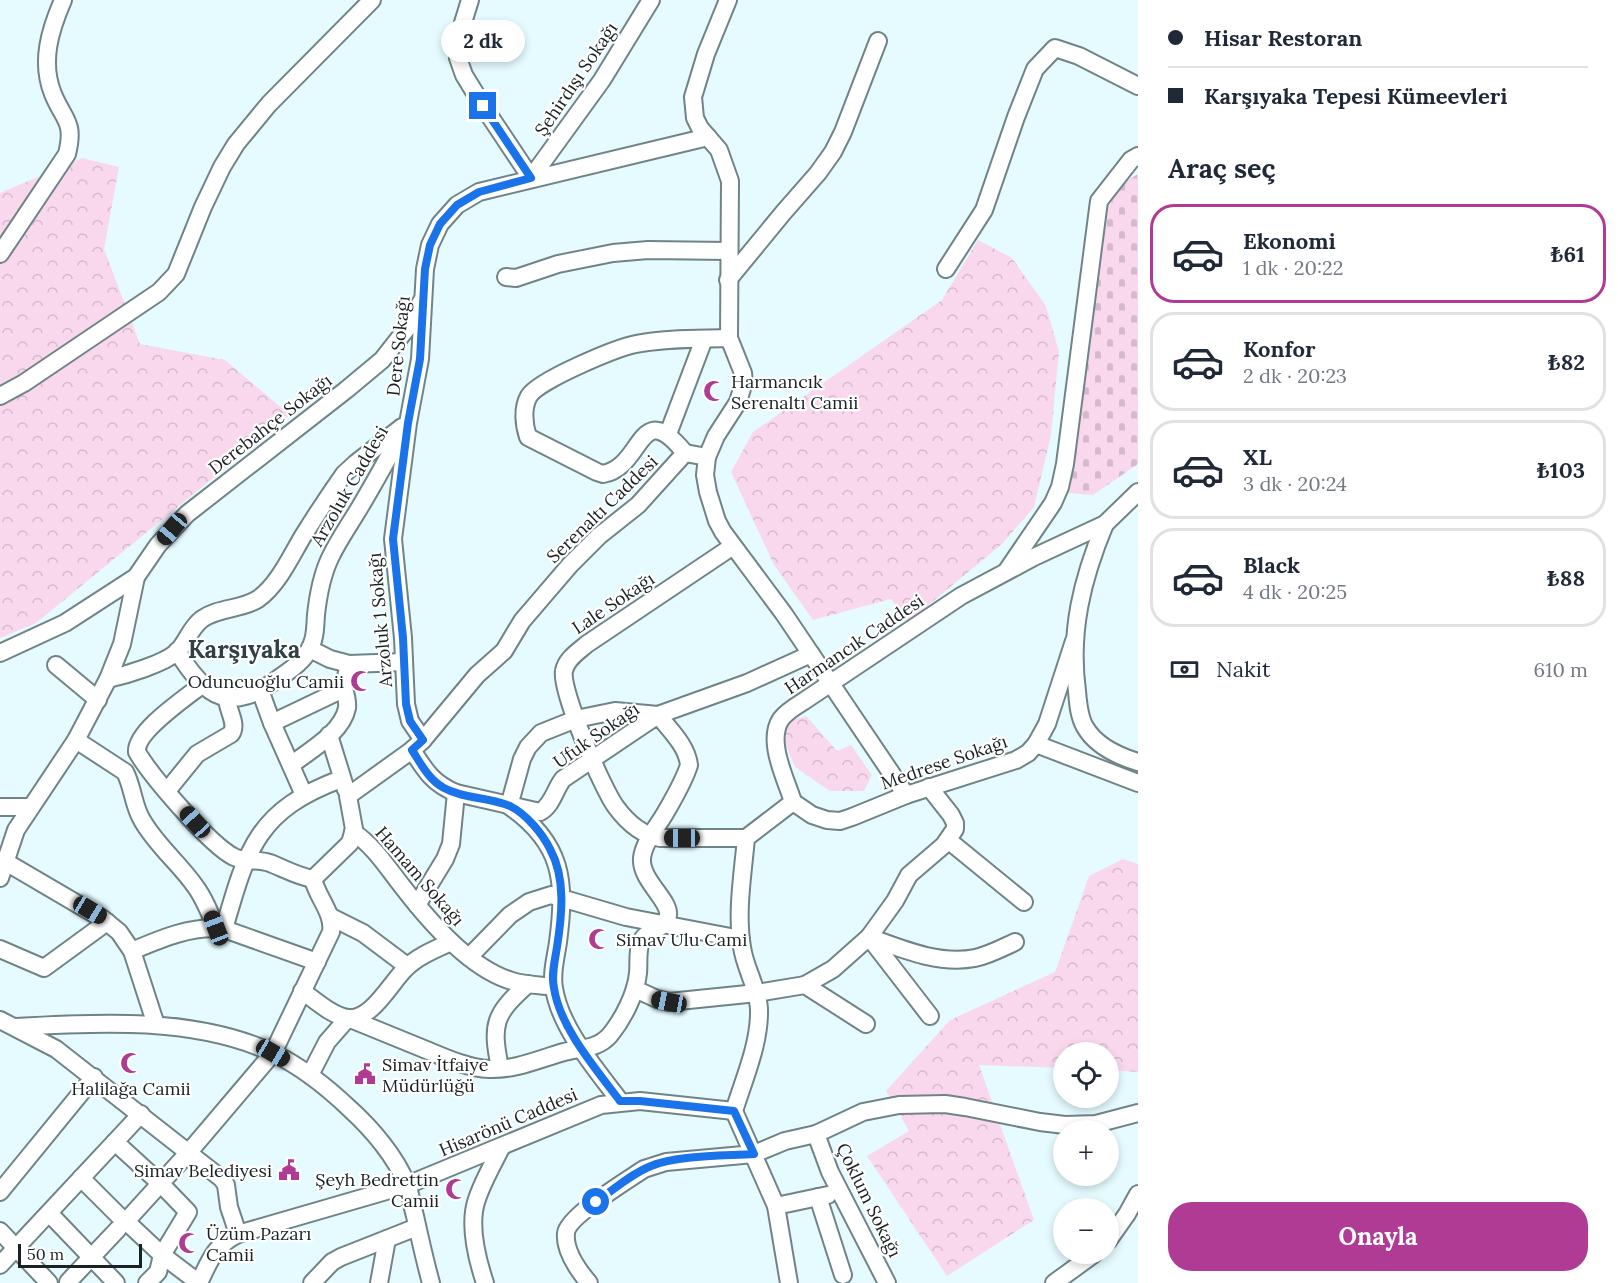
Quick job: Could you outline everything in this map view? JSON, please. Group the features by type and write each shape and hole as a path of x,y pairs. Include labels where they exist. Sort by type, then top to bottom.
{"street":[{"path":"0,254 67,154 71,137 66,116 53,95 47,74 47,49 54,21 63,0"},
{"path":"0,396 24,384 159,292 176,274 203,207 222,166 236,144 269,104 372,0"},
{"path":"470,0 458,39 458,58 464,75 531,178"},
{"name":"Şehirdışı Sokağı","path":"531,178 602,80 651,0"},
{"path":"728,0 706,54 693,97 695,118 719,150 730,181 729,338 743,373 743,391 716,436 707,457 705,475 713,510 723,532 784,614 906,795"},
{"path":"729,280 833,152 878,41"},
{"path":"946,269 984,210 1035,69 1055,48 1079,56 1138,86"},
{"name":"Dere Sokağı","path":"108,679 136,671 177,651 191,630 202,619 221,610 254,601 267,591 344,474 356,462 408,423 420,359 425,269 430,245 440,224 457,205 479,192 708,137"},
{"path":"1007,571 1053,503 1060,487 1100,201 1131,160 1138,156"},
{"path":"506,278 516,278 558,264 613,253 648,250 729,251"},
{"name":"Derebahçe Sokağı","path":"136,577 158,545 187,514 382,360 408,327 423,298"},
{"path":"685,453 668,434 660,430 648,432 624,461 603,474 528,437 525,407 528,398 540,385 613,351 650,342 729,338"},
{"path":"668,434 704,339"},
{"name":"Arzoluk Caddesi","path":"310,649 315,633 319,595 328,562 408,423"},
{"name":"Arzoluk 1 Sokağı","path":"408,423 393,539 407,713 417,745"},
{"name":"Serenaltı Caddesi","path":"348,796 417,745 477,675 504,651 522,621 570,565 599,536 638,505 685,453 707,457"},
{"path":"1138,492 1105,524 1090,559 1081,592 1074,641 1079,710 1084,726 1100,744 1122,757 1138,762"},
{"name":"Harmancık Caddesi","path":"793,802 774,739 777,727 789,711 961,596 1105,524"},
{"name":"Lale Sokağı","path":"651,836 638,829 617,808 609,796 564,688 563,673 568,661 587,644 733,546"},
{"path":"0,653 64,622 136,577"},
{"path":"136,577 122,644 108,679 76,740 16,830 2,869 107,922 119,932 132,951 156,1025"},
{"name":"Medrese Sokağı","path":"793,802 812,815 840,821 929,787 1016,760 1028,753 1036,744 1047,724 1074,641"},
{"path":"177,651 203,684 227,699 234,699 260,690 295,667 310,649 330,659 349,664 404,662"},
{"path":"620,1101 582,1049 561,1013 553,987 561,897 559,873 556,859 549,846 528,820 509,806 516,774 528,747 541,733 576,719 615,711 658,715 747,683 811,654"},
{"path":"272,723 339,691 349,664"},
{"path":"56,665 98,700"},
{"path":"128,778 138,743 156,722 203,684"},
{"path":"291,765 329,735 341,722 347,707 343,685"},
{"path":"260,690 304,795"},
{"path":"167,791 197,754 231,734 235,729 227,709 227,699"},
{"path":"302,991 335,1013 469,1066 488,1069 517,1066 594,1047 609,1036 635,989 641,940 645,935 665,924 668,917 669,910 643,868 642,858 651,836 667,810 689,765 688,757 682,746 658,715"},
{"name":"Ufuk Sokağı","path":"417,745 434,781 456,793 535,812 544,810 563,779 658,715"},
{"path":"313,879 347,848 353,832 348,796 341,780 329,735"},
{"path":"76,740 125,772 141,820 194,884 220,928"},
{"path":"1036,744 1138,783"},
{"path":"137,752 167,791 220,847 234,857 270,863 290,873 313,879"},
{"path":"220,928 256,839 270,822 304,795 341,780"},
{"path":"635,989 669,1002 757,993 805,985 833,969 869,938 895,901 909,875 948,840 955,829 951,815 929,787"},
{"path":"417,905 445,859 451,844 456,793"},
{"path":"651,836 660,838 746,838 793,802"},
{"path":"0,807 30,807"},
{"name":"Hamam Sokağı","path":"353,832 380,856 417,905 451,942 469,957 503,978 553,987"},
{"path":"746,838 741,939 744,958 757,993 759,1010 755,1039 734,1111 776,1206 789,1283"},
{"path":"948,840 1024,902"},
{"path":"0,1231 49,1283 55,1279 68,1282 189,1152 273,1053 331,932 331,917 316,891 313,879"},
{"path":"469,957 510,915 550,895 626,917 741,939"},
{"path":"331,917 363,933 407,966"},
{"path":"0,950 44,968 107,922"},
{"path":"132,951 170,936 198,929 220,928 316,962"},
{"path":"869,938 947,959 977,957 1015,942"},
{"path":"869,938 930,1016"},
{"path":"310,1075 327,1042 348,1018 368,1011 407,966 451,942"},
{"path":"500,1068 495,1042 497,1019 510,1000 528,984"},
{"path":"805,985 866,1024"},
{"path":"0,1020 56,1049 222,1179 226,1185 229,1207 238,1234 216,1249 199,1283 124,1222 81,1178"},
{"path":"16,1027 156,1025 242,1042 273,1053 310,1075 334,1094 372,1132 407,1185 431,1283"},
{"path":"0,1192 94,1077"},
{"name":"Hisarönü Caddesi","path":"238,1234 407,1185 601,1105 620,1101 648,1101 734,1111"},
{"path":"589,1283 572,1259 566,1237 568,1225 582,1212 644,1169 654,1165 754,1154 785,1141 816,1134 863,1112 899,1105 965,1107 1065,1125 1096,1124 1138,1113"},
{"path":"0,1265 141,1114"},
{"name":"Çoklum Sokağı","path":"816,1134 840,1193 887,1283"},
{"path":"115,1142 188,1212 162,1255 158,1272 147,1283"},
{"path":"485,1283 475,1235 474,1211 480,1190 501,1148"},
{"path":"776,1206 840,1193"},
{"path":"1119,1226 1138,1194"},
{"path":"818,1197 843,1275"},
{"path":"49,1213 116,1283"},
{"path":"312,1283 332,1262 417,1227"},
{"path":"379,1283 387,1239"},
{"path":"1054,1283 1074,1277 1085,1264"}],"green space":[{"path":"82,158 119,167 104,249 140,344 225,360 290,415 36,623 0,638 0,193"},
{"path":"1138,174 1138,464 1093,495 1069,493 1106,211 1123,183"},
{"path":"978,240 1012,258 1046,306 1059,352 1051,435 1034,507 1002,544 908,622 891,599 813,620 774,565 731,472 753,432 942,300"},
{"path":"806,716 837,751 851,745 872,775 864,791 830,791 795,767 782,736 789,721"},
{"path":"1123,859 1138,864 1138,1072 1119,1071 1119,1042 1053,1042 1053,1068 979,1065 1034,1220 947,1276 867,1156 909,1131 886,1091 950,1020 1055,972 1089,876"}],"place":[{"name":"Harmancık Serenaltı Camii","path":"714,391"},
{"name":"Oduncuoğlu Camii","path":"361,681"},
{"name":"Simav Ulu Cami","path":"599,939"},
{"name":"Halilağa Camii","path":"131,1063"},
{"name":"Simav İtfaiye Müdürlüğü","path":"365,1074"},
{"name":"Simav Belediyesi","path":"289,1170"},
{"name":"Şeyh Bedrettin Camii","path":"456,1189"},
{"name":"Üzüm Pazarı Camii","path":"189,1243"}],"district":[{"name":"Karşıyaka","path":"244,649"}],"route":[{"path":"483,106 531,178 479,192 457,205 440,224 430,245 425,269 420,359 408,423 393,539 403,638 407,713 423,740 412,750 434,781 456,793 509,806 528,820 549,846 556,859 562,891 553,987 569,1029 620,1101 734,1111 754,1154 654,1165 644,1169 596,1202"}]}
